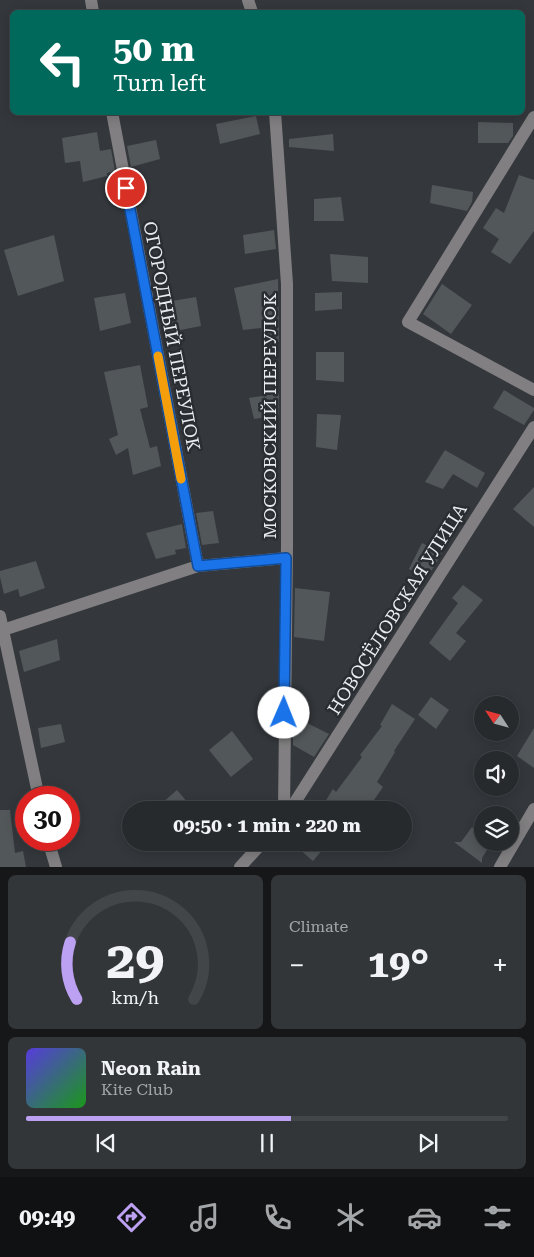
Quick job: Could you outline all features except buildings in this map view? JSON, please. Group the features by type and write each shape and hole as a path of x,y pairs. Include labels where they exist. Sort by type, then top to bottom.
{"street":[{"name":"ОГОРОДНЫЙ ПЕРЕУЛОК","path":"113,115 198,566"},
{"name":"МОСКОВСКИЙ ПЕРЕУЛОК","path":"275,115 287,284 284,801"},
{"path":"534,117 408,322 534,390"},
{"name":"НОВОСЁЛОВСКАЯ УЛИЦА","path":"296,801 534,427"},
{"path":"3,630 198,566 286,558"},
{"path":"0,616 36,786"},
{"path":"500,867 534,809"},
{"path":"51,851 56,867"},
{"path":"240,867 255,851"}],"slow traffic":[{"path":"158,356 181,479"}],"route":[{"path":"126,188 198,566 286,558 284,713"}]}
